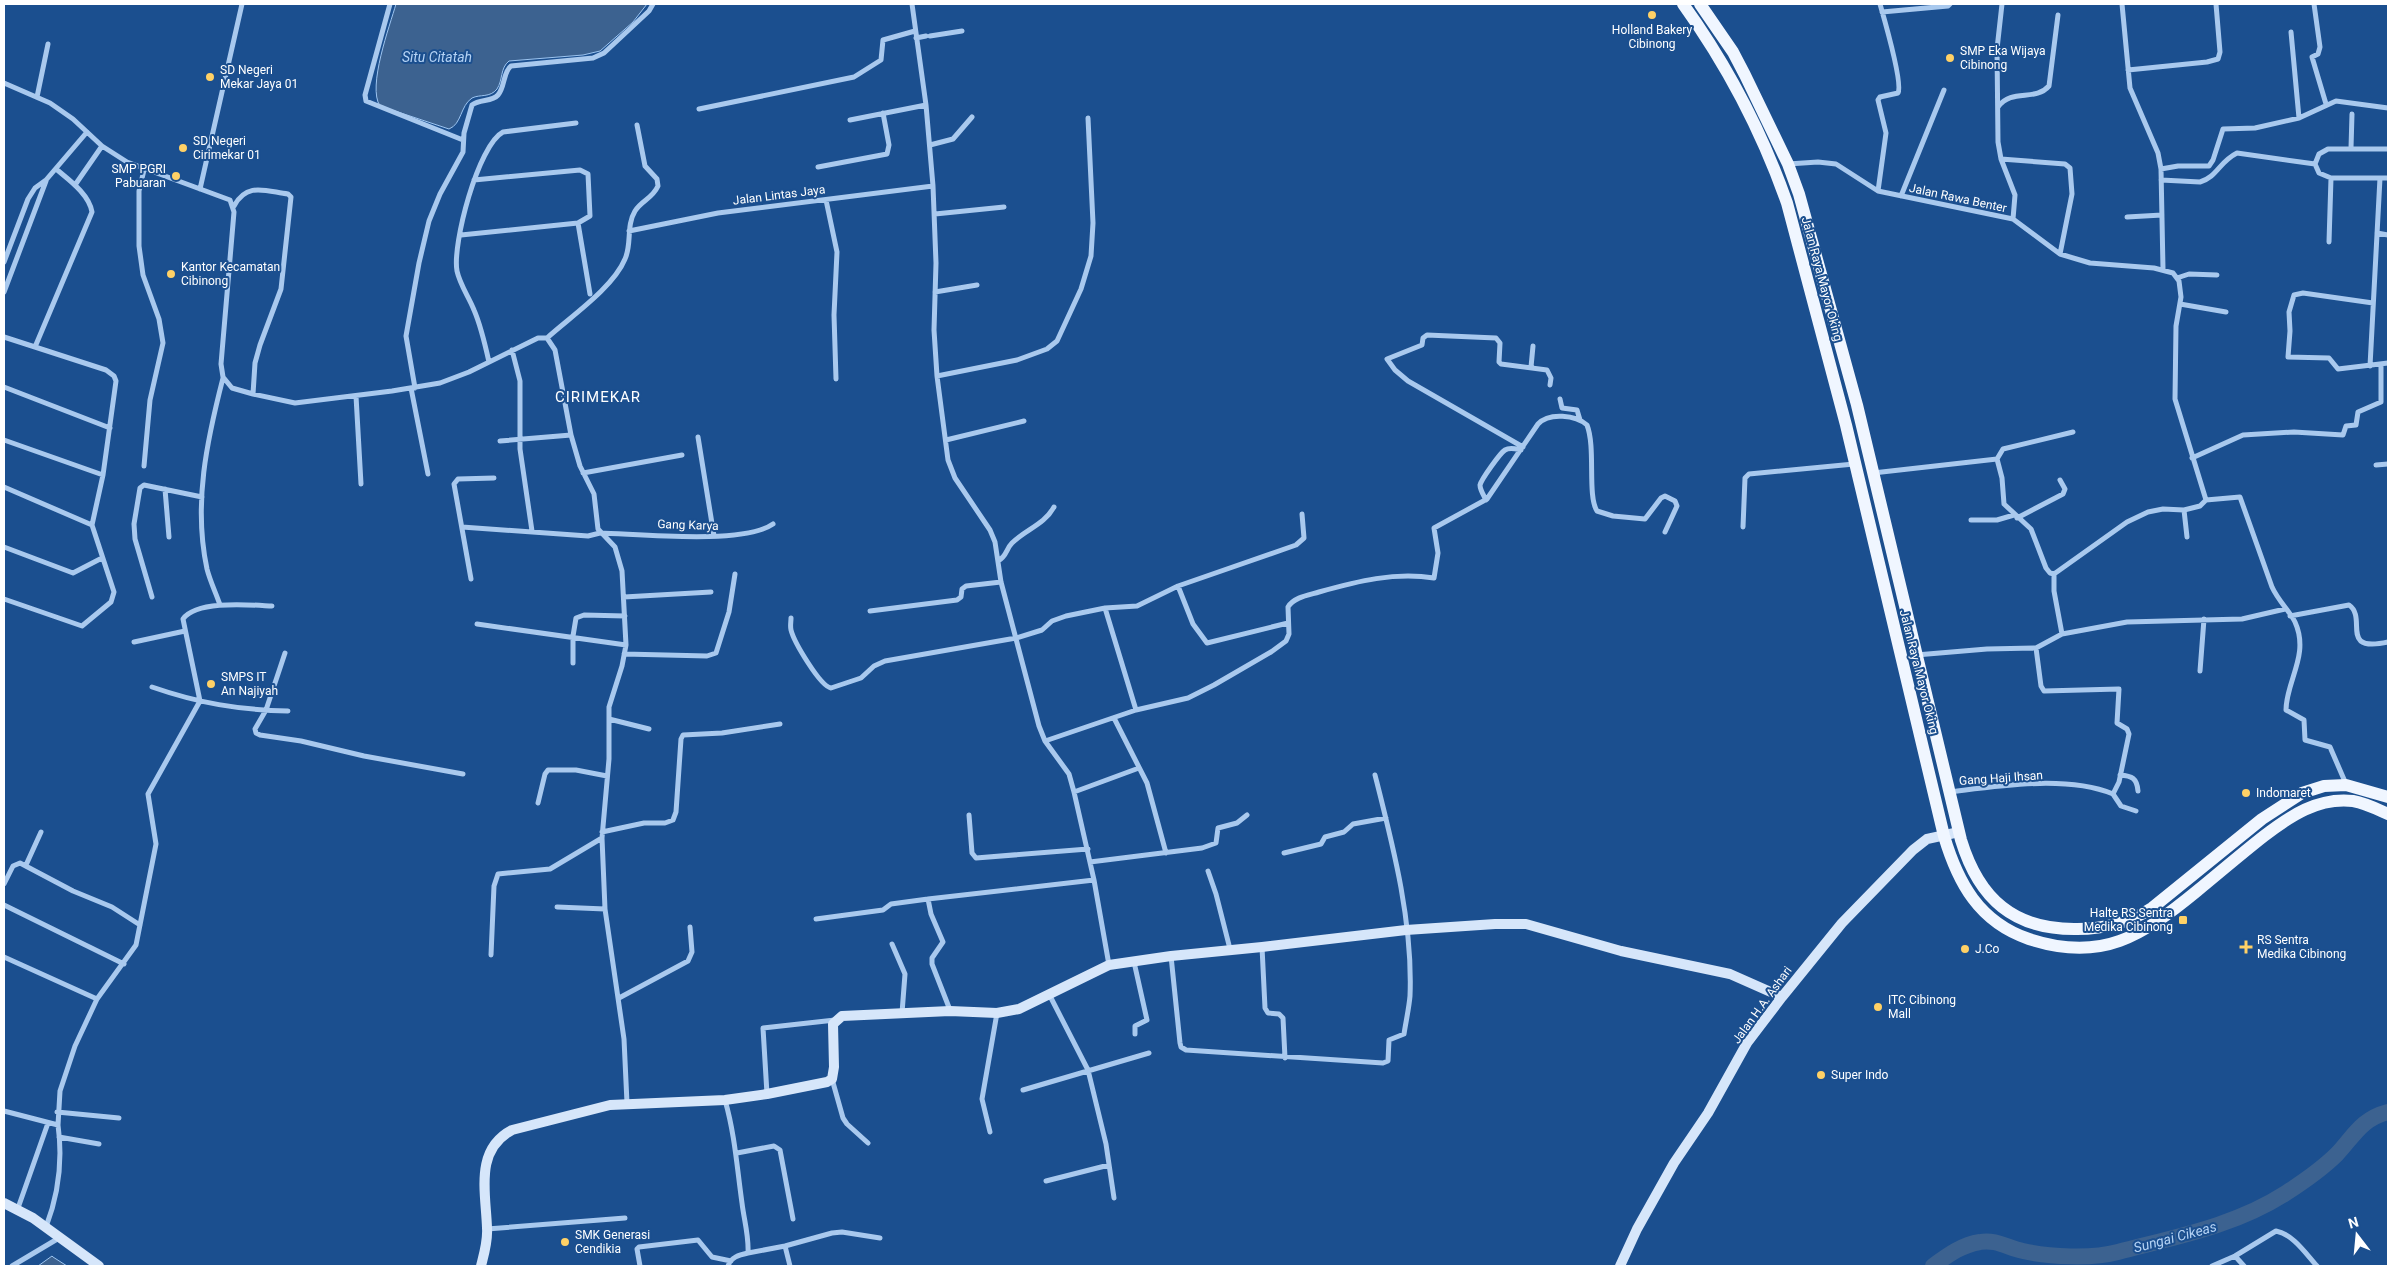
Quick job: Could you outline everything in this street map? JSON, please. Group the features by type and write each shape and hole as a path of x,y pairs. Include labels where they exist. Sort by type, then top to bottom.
{"main road":[{"name":"Jalan Raya Mayor Oking","path":"1683,4 1725,66 1775,170 1804,263 1834,380 1944,836 1963,885 1979,909 1996,924 2042,943 2086,948 2123,940 2160,921 2264,836 2300,811 2321,804 2345,801 2372,806 2388,814"},
{"name":"Jalan Raya Mayor Oking","path":"1700,4 1732,52 1788,164 1804,213 1849,376 1959,832 1974,875 1987,894 2006,912 2024,921 2051,929 2086,929 2111,926 2141,915 2152,908 2262,819 2292,798 2324,786 2346,785 2388,797"},
{"path":"1834,380 1849,376"},
{"path":"1894,628 1909,625"}],"street":[{"path":"200,189 242,4"},
{"path":"390,4 365,95 366,101 464,140"},
{"path":"428,474 406,336 419,263 429,221 440,194 461,158 472,104 497,97 508,68 515,65 599,56 648,11 653,4"},
{"path":"912,4 926,105 935,214 934,330 937,376 951,469 990,530 995,542 1001,582 1045,741 1068,774 1074,792 1088,849 1109,965"},
{"path":"1878,191 1886,133 1878,100 1880,97 1898,93 1900,89 1899,75 1880,4"},
{"path":"1882,12 1948,6 1950,4"},
{"path":"2002,4 1997,49 1998,142 2001,159 2015,196 2013,220"},
{"path":"2122,4 2130,88 2158,153 2162,170 2163,269"},
{"path":"2128,70 2207,62 2218,59 2220,52 2216,4"},
{"path":"2314,4 2320,48 2318,54 2312,57 2326,104"},
{"path":"1998,108 2006,99 2013,96 2037,94 2049,86 2058,15"},
{"path":"699,109 854,77 878,62 882,56 882,43 886,37 915,31"},
{"path":"916,38 962,31"},
{"path":"2291,32 2299,118"},
{"path":"37,97 48,44"},
{"path":"4,83 56,107 102,146 127,162 144,170 226,198 234,206"},
{"path":"1901,196 1944,90"},
{"path":"2162,170 2178,166 2209,166 2213,160 2223,129 2255,128 2299,118 2336,101 2388,108"},
{"path":"850,120 926,105"},
{"path":"818,167 887,154 890,146 883,113"},
{"path":"2351,148 2352,114"},
{"path":"930,145 953,139 972,117"},
{"path":"937,376 1017,360 1047,349 1057,341 1081,289 1091,256 1093,223 1088,118"},
{"path":"489,362 474,309 458,275 457,257 474,180 481,160 500,133 576,123"},
{"path":"223,377 232,388 295,402 356,396 413,388 456,377 533,340 547,338 615,275 626,259 629,231 636,210 650,198 658,186 657,179 645,166 637,125"},
{"path":"4,262 28,199 35,188 46,180 87,132"},
{"path":"75,185 102,146"},
{"path":"2388,149 2351,148 2323,150 2318,154 2315,164 2319,173 2332,178 2388,178"},
{"path":"2161,180 2200,182 2212,178 2226,158 2238,153 2315,164"},
{"path":"2001,159 2065,164 2070,168 2072,194 2060,254"},
{"name":"Jalan Rawa Benter","path":"1788,164 1818,162 1836,164 1878,191 2013,220 2060,254 2090,263 2163,269 2173,273 2177,278"},
{"path":"35,347 92,212 89,204 75,185 56,169"},
{"path":"144,170 139,191 139,246 142,275 159,319 163,343 150,400 144,466"},
{"path":"461,235 578,223 588,219 591,212 588,174 584,171 474,180"},
{"path":"2329,242 2332,178"},
{"path":"2370,366 2380,178"},
{"path":"4,292 46,180"},
{"name":"Jalan Lintas Jaya","path":"629,231 718,213 933,186"},
{"path":"220,605 207,570 202,497 206,444 223,377 221,364 234,206 241,195 252,190 288,194 291,197 281,289 255,363 253,394"},
{"path":"826,200 837,252 834,307 836,379"},
{"path":"935,214 1004,207"},
{"path":"2127,218 2162,215"},
{"path":"578,223 590,294"},
{"path":"2377,233 2388,234"},
{"path":"2206,500 2175,399 2176,326 2180,304 2177,278 2189,274 2217,275"},
{"path":"935,292 977,285"},
{"path":"2373,303 2304,293 2294,294 2289,312 2288,357 2329,358 2338,369 2388,363"},
{"path":"2180,304 2226,312"},
{"path":"1522,448 1415,386 1395,370 1387,358 1422,345 1423,338 1427,335 1498,339 1499,362 1501,364 1547,370 1551,378 1550,385"},
{"path":"4,337 106,370 114,376 116,388 92,525 113,586 113,598 82,626 4,599"},
{"path":"547,338 556,355 571,435 583,472 594,494 600,532 612,542 618,555 624,597 626,645 610,700 607,776 602,835 605,909 624,1038 628,1103"},
{"path":"1531,367 1533,346"},
{"path":"512,350 520,381 521,468 532,531"},
{"path":"2192,458 2248,434 2294,432 2344,435 2346,426 2356,425 2358,412 2381,402 2381,365"},
{"path":"4,387 110,428"},
{"path":"356,396 361,484"},
{"path":"1560,399 1562,408 1577,410 1580,420"},
{"path":"1045,741 1136,710 1188,698 1271,652 1286,641 1289,634 1288,607 1297,599 1368,579 1402,575 1434,578 1438,553 1434,528 1486,500 1544,418 1561,417 1580,420 1587,424 1594,504 1597,511 1613,516 1645,519 1661,498 1665,496 1675,501 1677,506 1665,532"},
{"path":"946,440 1024,421"},
{"path":"2054,574 2050,573 2046,568 2031,529 2004,504 2002,478 1997,459 2003,449 2073,432"},
{"path":"500,441 571,435"},
{"path":"698,437 714,536"},
{"path":"4,440 102,475"},
{"path":"1486,500 1480,488 1480,484 1485,476 1505,450 1522,448"},
{"path":"583,472 682,455"},
{"path":"1873,473 1997,459"},
{"path":"1743,527 1745,478 1749,474 1854,464"},
{"path":"2376,466 2388,464"},
{"path":"471,580 454,482 460,479 494,478"},
{"path":"1971,520 1997,520 2016,516 2063,494 2065,490 2060,480"},
{"path":"152,597 137,548 134,524 142,486 202,497"},
{"path":"4,487 92,525"},
{"path":"165,489 169,538"},
{"path":"2054,574 2133,519 2155,510 2184,510 2200,506 2206,500 2240,497 2272,587 2295,622 2300,650 2299,661 2286,710 2304,720 2305,740 2330,747 2346,785"},
{"path":"998,561 1005,556 1013,542 1046,519 1054,507"},
{"path":"2184,510 2187,537"},
{"path":"791,618 791,632 806,660 822,684 831,688 861,678 874,666 886,661 1016,638 1043,630 1053,620 1105,608 1138,606 1178,586 1296,545 1304,538 1302,514"},
{"name":"Gang Karya","path":"462,526 588,536 600,532 714,536 746,535 765,530 773,524"},
{"path":"4,547 73,573 102,558"},
{"path":"624,654 708,656 716,653 729,612 735,574"},
{"path":"2054,574 2054,591 2062,634"},
{"path":"870,611 957,600 961,597 962,589 966,586 1001,582"},
{"path":"1178,586 1193,624 1206,642 1288,623"},
{"path":"624,597 711,592"},
{"path":"46,1227 56,1198 62,1155 57,1112 60,1091 75,1046 97,999 136,945 156,844 148,794 200,701 183,619 187,614 220,605 272,606"},
{"path":"2290,616 2349,605 2354,611 2357,637 2362,643 2388,642"},
{"path":"1105,608 1136,710"},
{"path":"1916,655 1995,648 2036,648 2062,634 2142,620 2242,619 2285,609"},
{"path":"573,663 575,619 581,615 626,616"},
{"path":"2200,671 2204,619"},
{"path":"477,624 573,636 626,645"},
{"path":"134,642 185,631"},
{"path":"2036,648 2041,686 2044,691 2119,689 2117,723 2126,729 2129,734 2119,782 2113,794 2121,806 2136,811"},
{"path":"285,654 266,710 255,728 256,732 260,735 303,741 364,756 463,774"},
{"path":"152,687 190,700 224,707 288,711"},
{"path":"1114,718 1153,800 1166,853"},
{"path":"609,719 650,729"},
{"path":"491,955 494,886 498,874 550,869 602,835 644,823 665,823 673,820 676,812 681,739 683,735 722,733 780,724"},
{"path":"1074,792 1139,768"},
{"path":"538,803 545,774 548,770 576,770 607,776"},
{"path":"2120,774 2138,781 2138,791"},
{"path":"1170,956 1181,1048 1234,1055 1285,1058 1382,1063 1388,1060 1389,1040 1404,1035 1410,997 1406,930 1386,818 1375,775"},
{"name":"Gang Haji Ihsan","path":"1949,792 2020,784 2084,786 2113,794"},
{"path":"969,815 972,853 976,858 1088,849"},
{"path":"1090,862 1202,848 1216,843 1218,828 1237,823 1247,815"},
{"path":"1284,853 1321,844 1325,837 1344,832 1349,825 1386,818"},
{"path":"26,865 41,832"},
{"name":"Jalan H.A. Ashari","path":"1620,1266 1637,1229 1669,1172 1708,1113 1747,1043 1782,996 1842,923 1913,850 1927,839 1959,832"},
{"path":"4,884 13,866 20,863 72,891 112,908 140,925"},
{"path":"1208,871 1230,949"},
{"path":"816,919 878,911 891,904 1094,880"},
{"path":"928,899 931,914 943,942 932,958 932,964 950,1011"},
{"path":"4,905 124,964"},
{"path":"557,907 605,909"},
{"path":"767,1094 763,1028 835,1020 848,1014 902,1014 950,1011 997,1013 1019,1009 1109,965 1170,956 1406,930 1526,924 1620,952 1730,974 1782,996"},
{"path":"618,998 688,961 692,952 690,927"},
{"path":"892,944 905,974 902,1014"},
{"path":"1262,947 1265,1008 1268,1012 1279,1014 1282,1018 1285,1058"},
{"path":"4,957 97,999"},
{"path":"1134,962 1147,1020 1135,1026 1135,1034"},
{"path":"1049,994 1088,1070 1109,1165 1114,1198"},
{"path":"990,1132 982,1099 997,1013"},
{"path":"835,1020 833,1028 834,1067 832,1079 843,1118 868,1143"},
{"path":"1023,1090 1149,1054"},
{"path":"481,1266 487,1229 484,1184 488,1155 500,1136 512,1130 576,1113 628,1103 663,1104 725,1100 767,1094 823,1083 832,1079"},
{"path":"725,1100 734,1130 748,1253"},
{"path":"4,1111 58,1125"},
{"path":"57,1112 119,1118"},
{"path":"18,1208 48,1123"},
{"path":"59,1137 98,1144"},
{"path":"737,1153 774,1146 780,1150 793,1219"},
{"path":"1046,1180 1109,1165"},
{"path":"4,1203 18,1208 99,1266"},
{"path":"487,1229 625,1218"},
{"path":"2212,1266 2234,1256 2276,1230 2292,1239 2317,1266"},
{"path":"640,1266 637,1249 639,1247 698,1240 712,1257 729,1264 738,1255 785,1246 832,1233 842,1232 880,1238"},
{"path":"12,1266 59,1238"},
{"path":"785,1246 790,1266"},
{"path":"2234,1256 2244,1266"}],"water":[{"name":"Situ Citatah","path":"396,4 647,4 633,22 600,51 583,55 509,61 504,67 497,89 491,94 475,97 468,101 456,123 449,129 380,106 376,85 378,71"},
{"path":"53,1257 67,1266 38,1266"}],"waterway":[{"name":"Sungai Cikeas","path":"1933,1266 1960,1248 1986,1241 2045,1255 2096,1256 2161,1241 2225,1222 2246,1214 2286,1193 2331,1160 2364,1124 2388,1112"}],"place":[{"name":"Holland Bakery Cibinong","path":"1652,15"},
{"name":"SMP Eka Wijaya Cibinong","path":"1950,58"},
{"name":"SD Negeri Mekar Jaya 01","path":"210,77"},
{"name":"SD Negeri Cirimekar 01","path":"183,148"},
{"name":"SMP PGRI Pabuaran","path":"176,176"},
{"name":"Kantor Kecamatan Cibinong","path":"171,274"},
{"name":"SMPS IT An Najiyah","path":"211,684"},
{"name":"Indomaret","path":"2246,793"},
{"name":"Halte RS Sentra Medika Cibinong","path":"2183,920"},
{"name":"RS Sentra Medika Cibinong","path":"2246,947"},
{"name":"J.Co","path":"1965,949"},
{"name":"ITC Cibinong Mall","path":"1878,1007"},
{"name":"Super Indo","path":"1821,1075"},
{"name":"SMK Generasi Cendikia","path":"565,1242"}],"district":[{"name":"CIRIMEKAR","path":"598,397"}]}
